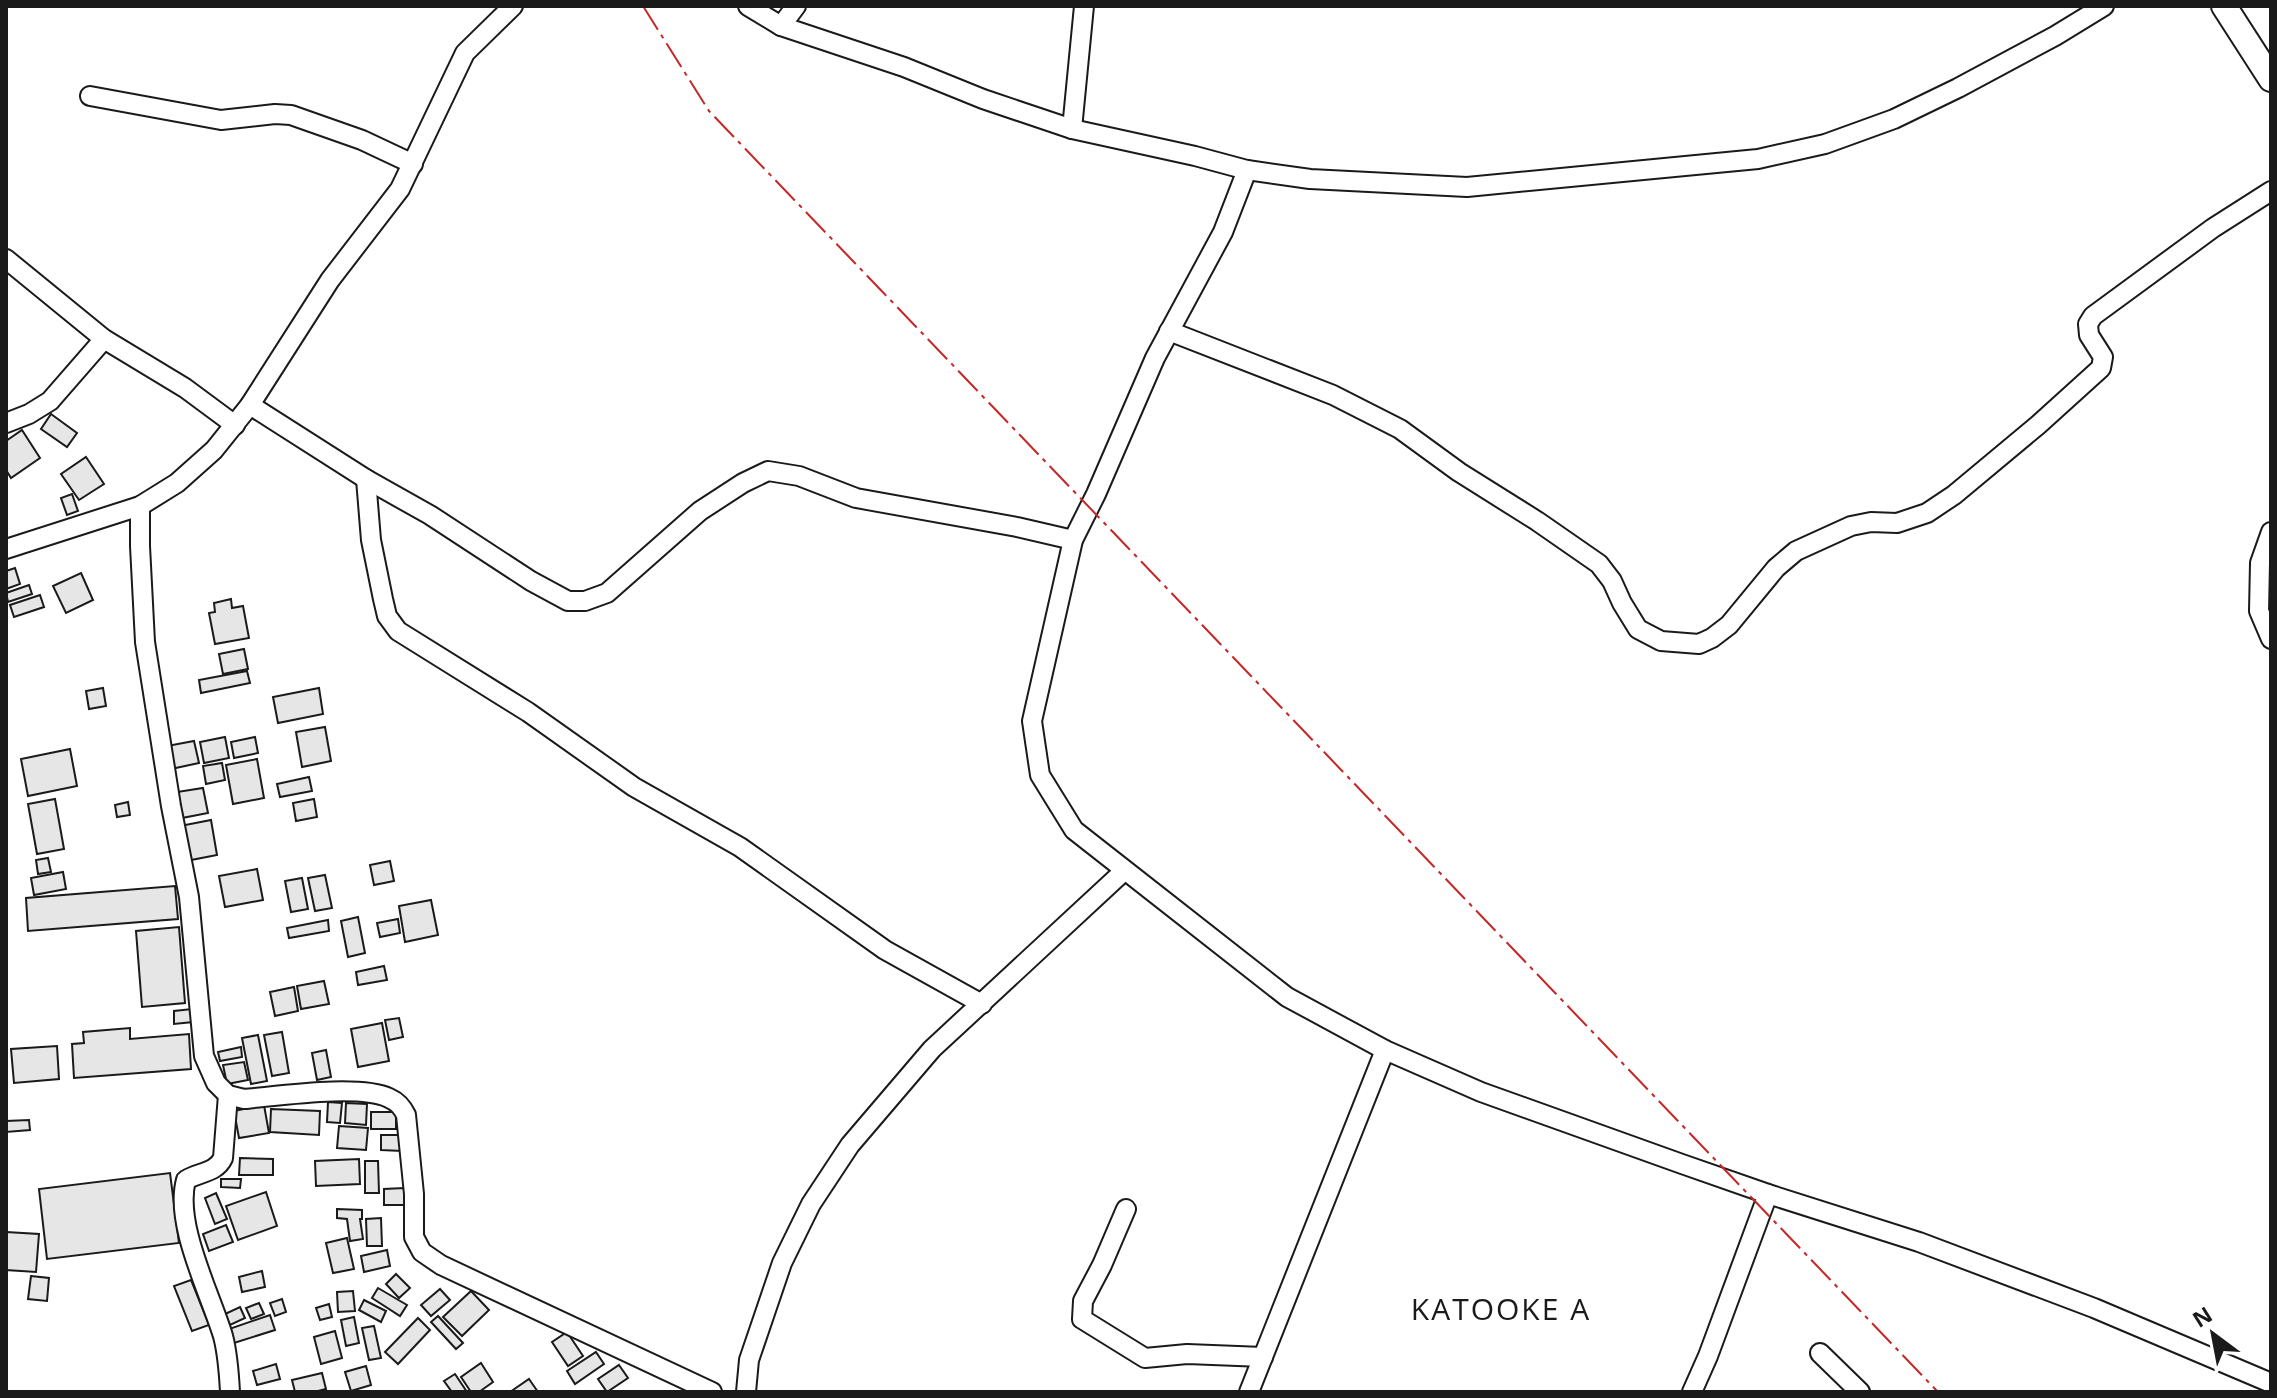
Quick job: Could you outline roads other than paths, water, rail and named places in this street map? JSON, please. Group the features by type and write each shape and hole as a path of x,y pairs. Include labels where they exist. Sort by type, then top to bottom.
{"street":[{"path":"6,549 140,506 177,483 214,450 250,405 330,280 400,189 465,53 513,6"},
{"path":"748,6 781,26 1072,129 1247,170 1310,179 1467,187 1758,159 1825,144 1894,119 2003,65 2104,6"},
{"path":"781,26 796,6"},
{"path":"1072,129 1084,6"},
{"path":"2224,6 2271,79"},
{"path":"90,96 221,120 291,115 362,140 413,164"},
{"path":"1247,170 1223,232 1155,358 1073,540 1032,721 1040,775 1074,830 1287,997 1385,1050 1481,1092 1768,1194 1919,1242 2094,1308 2271,1383"},
{"path":"1169,331 1333,395 1400,429 1459,472 1599,564 1612,581 1638,629 1661,641 1699,644 1729,625 1776,568 1796,551 1851,526 1871,522 1897,523 1927,513 1954,495 2101,368 2103,357 2089,335 2088,324 2093,316 2213,228 2271,191"},
{"path":"6,259 104,339 185,388 235,425"},
{"path":"6,423 50,401 104,339"},
{"path":"250,405 568,601 585,601 607,593 700,511 768,471 799,476 856,498 1073,540"},
{"path":"366,479 371,540 383,599 387,616 398,631 528,712 634,787 740,847 885,950 982,1004"},
{"path":"140,506 145,642 189,897 204,1056 216,1083 228,1095 244,1099 356,1091 387,1096 401,1105 406,1115 414,1194 414,1237 422,1252 441,1265 712,1392"},
{"path":"2271,532 2260,563 2259,611 2271,639"},
{"path":"746,1392 749,1360 782,1263 811,1204 850,1145 932,1049 1124,871"},
{"path":"1249,1392 1385,1050"},
{"path":"228,1095 223,1158 219,1166 186,1180 183,1199 186,1224 224,1338 230,1392"},
{"path":"1692,1392 1768,1194"},
{"path":"1126,1209 1083,1301 1082,1319 1145,1358 1187,1354 1263,1357"},
{"path":"1820,1353 1860,1392"}],"district":[{"name":"KATOOKE A","path":"1501,1310"}]}
